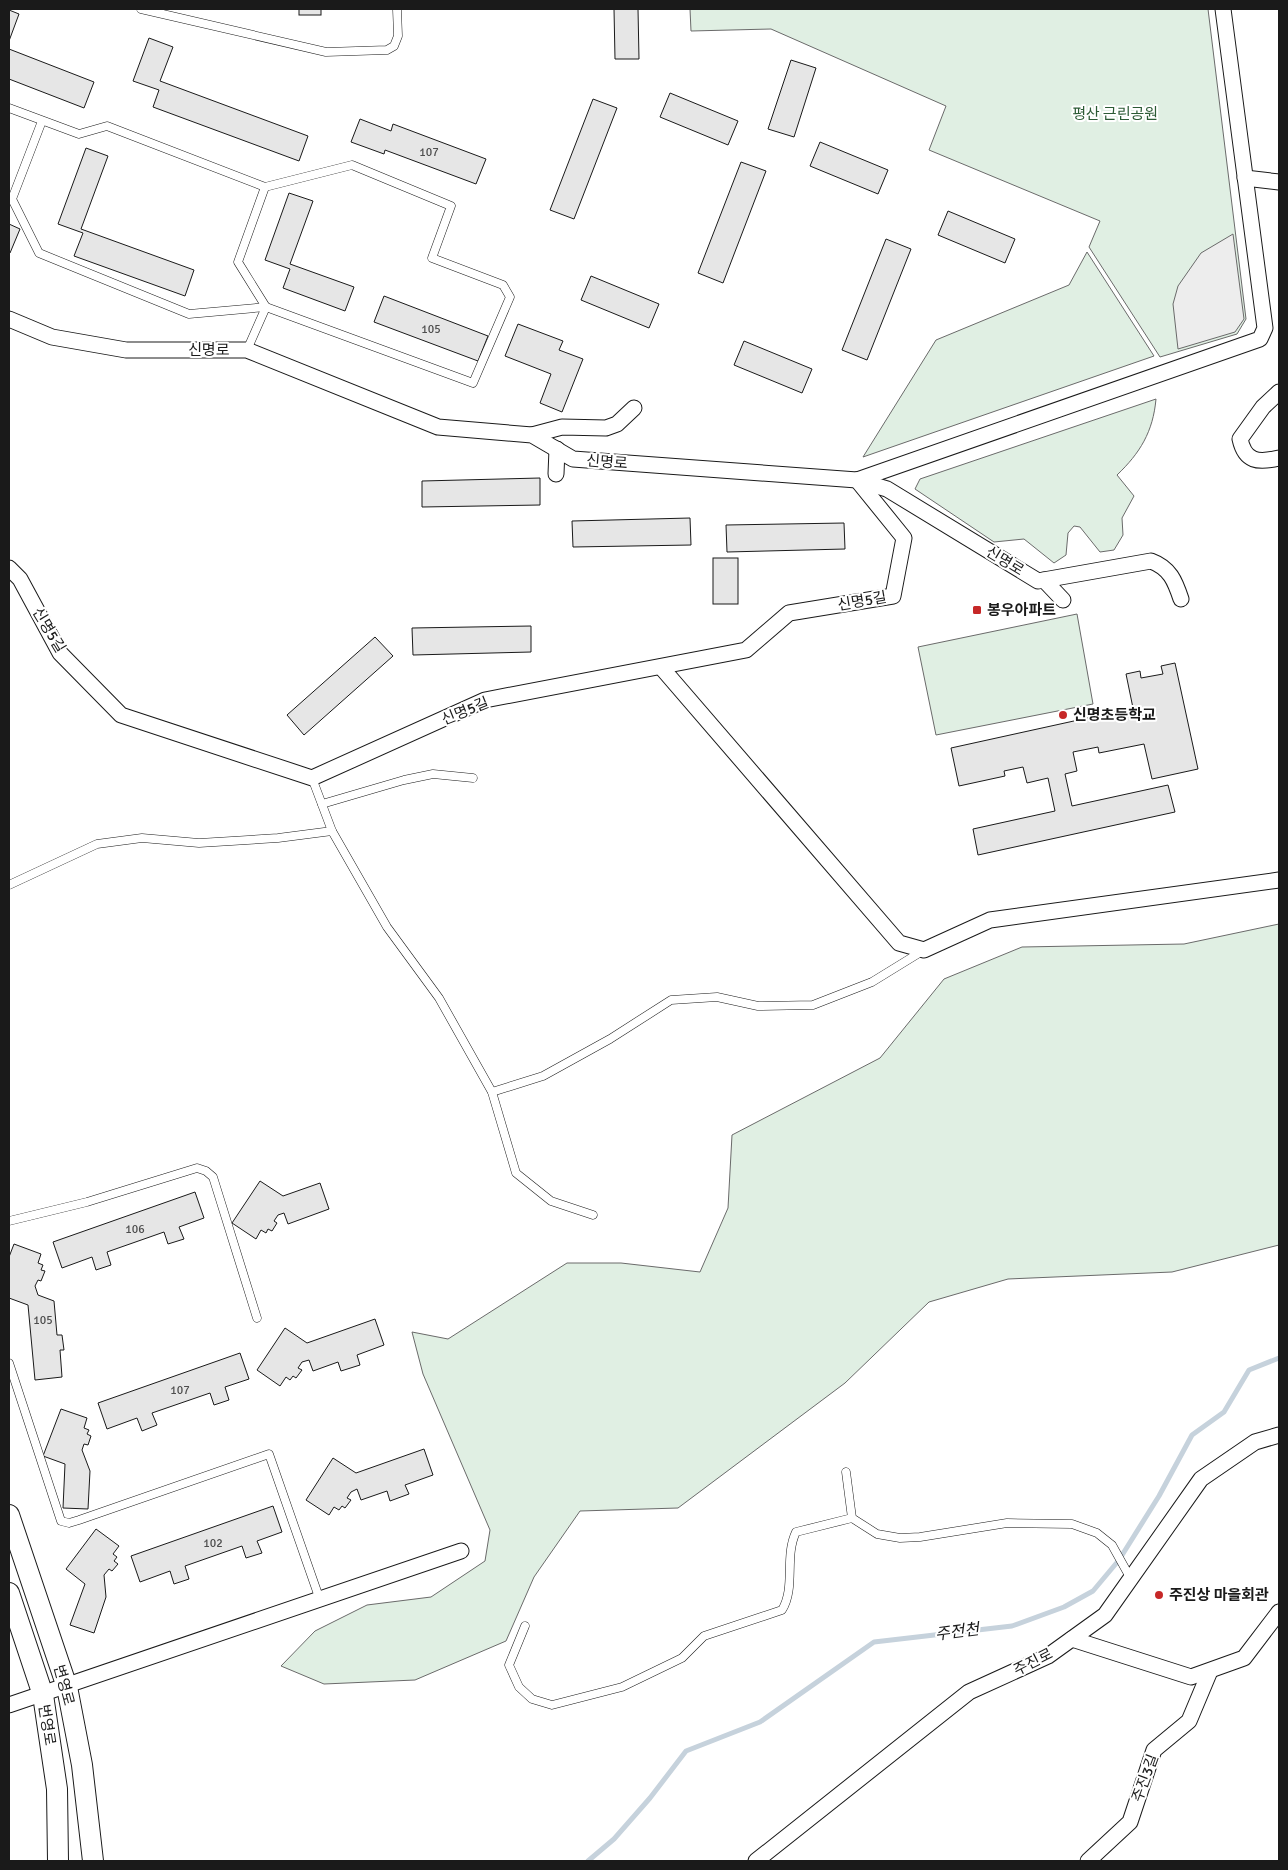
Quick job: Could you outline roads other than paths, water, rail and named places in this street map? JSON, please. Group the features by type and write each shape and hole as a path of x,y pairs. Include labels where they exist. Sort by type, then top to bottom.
{"main road":[{"name":"변영로","path":"9,1516 67,1687 82,1765 93,1861"},
{"name":"번영로","path":"9,1593 42,1695 57,1789 58,1861"}],"street":[{"path":"858,480 1251,344 1260,338 1265,328 1223,9"},
{"path":"1245,178 1279,182"},
{"name":"신명로","path":"9,319 52,337 126,350 247,350 438,427 532,435 573,459 858,480 887,489 1038,581 1044,580"},
{"path":"1279,392 1263,407 1240,439 1242,451 1251,459 1270,460 1279,458"},
{"path":"532,435 562,427 606,428 617,424 634,408"},
{"path":"556,474 557,449"},
{"name":"신명5길","path":"9,568 20,579 60,653 121,715 312,778 484,700 746,650 788,613 894,596 904,538 858,480"},
{"path":"1044,580 1151,561 1160,565 1171,574 1181,599"},
{"path":"1044,580 1063,600"},
{"path":"661,667 899,943 924,950 990,920 1279,880"},
{"name":"주진로","path":"756,1861 969,1692 1048,1656 1105,1616 1128,1573 1201,1479 1255,1442 1279,1435"},
{"path":"9,1705 67,1687 461,1551"},
{"path":"1072,1639 1191,1678 1244,1658 1279,1612"},
{"name":"주진3길","path":"1088,1861 1130,1822 1154,1750 1189,1721 1210,1670"}],"lane":[{"path":"141,9 326,52 386,50 394,46 398,36 397,9"},
{"path":"9,108 79,134 107,126 265,187 352,165 451,206 432,258 503,286 510,297 473,383 266,307 189,314 39,253 12,200 42,121"},
{"path":"265,187 238,262 266,307"},
{"path":"247,350 266,307"},
{"path":"322,804 404,780 433,774 473,778"},
{"path":"312,778 332,831 387,927 439,998 492,1092 516,1173 551,1201 593,1215"},
{"path":"9,885 97,844 142,838 199,843 278,838 332,831"},
{"path":"492,1092 543,1076 610,1039 671,1000 717,997 758,1006 813,1005 872,982 924,950"},
{"path":"9,1221 87,1202 198,1168 206,1171 213,1177 257,1318"},
{"path":"9,1364 61,1521 69,1523 79,1520 269,1454 320,1600"},
{"path":"846,1472 852,1518"},
{"path":"525,1626 509,1665 519,1687 532,1699 552,1705 622,1687 682,1658 704,1636 782,1610 788,1600 790,1544 796,1532 852,1518 877,1534 900,1538 920,1538 1007,1523 1072,1524 1097,1533 1114,1548 1128,1573"}],"waterway":[{"name":"주전천","path":"588,1861 614,1839 650,1798 686,1751 760,1722 874,1642 1012,1626 1064,1607 1093,1591 1119,1560 1159,1496 1192,1435 1224,1412 1249,1370 1279,1358"}],"place":[{"name":"봉우아파트","path":"977,610"},
{"name":"신명초등학교","path":"1063,715"},
{"name":"주진상 마을회관","path":"1159,1595"}],"park label":[{"name":"평산 근린공원","path":"1115,114"}]}
